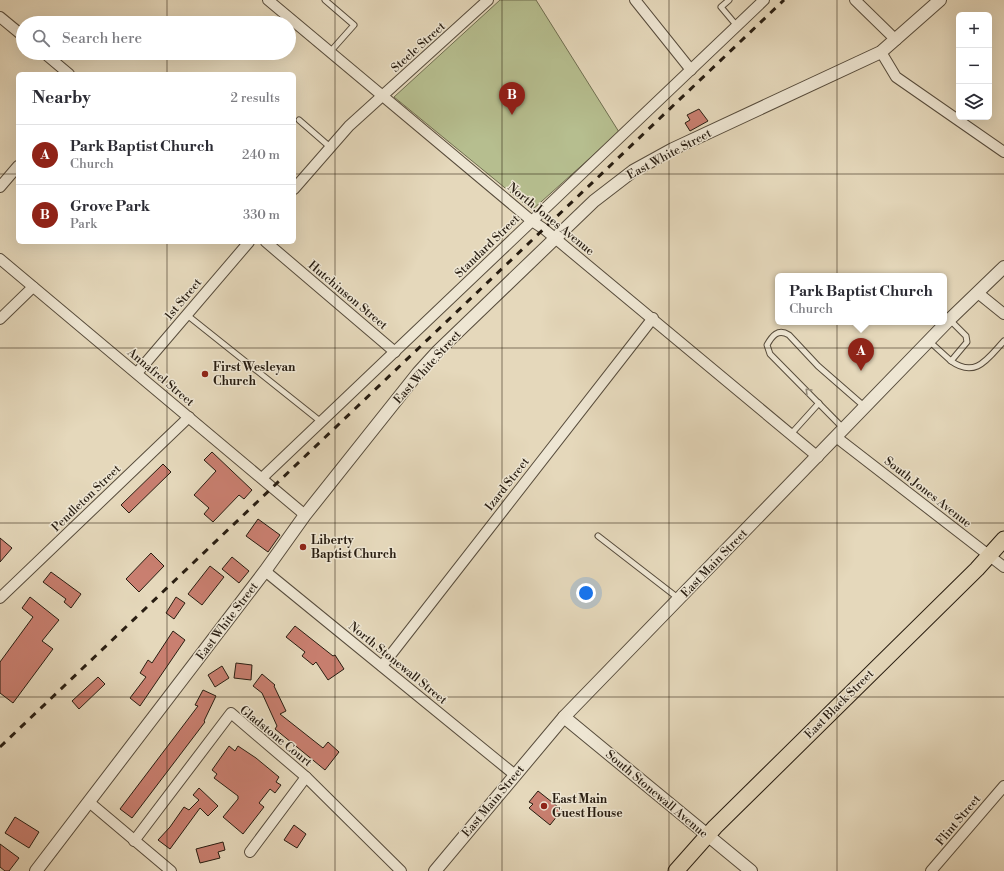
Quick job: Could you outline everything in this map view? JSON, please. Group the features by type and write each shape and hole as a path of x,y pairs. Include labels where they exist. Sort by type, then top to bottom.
{"main road":[{"name":"East Black Street","path":"676,871 707,835 1004,539"}],"street":[{"name":"North Jones Avenue","path":"268,0 287,16"},
{"name":"Steele Street","path":"382,96 488,0"},
{"path":"635,0 691,70"},
{"name":"Standard Street","path":"262,478 320,421 395,352 764,0"},
{"path":"855,0 896,40"},
{"name":"East White Street","path":"36,871 265,571 305,515 438,351 555,238 594,201 633,171 674,149 881,52 940,0"},
{"path":"0,17 16,30"},
{"name":"North Jones Avenue","path":"296,23 532,221 653,318 818,457"},
{"path":"881,52 896,76 1004,152"},
{"path":"52,60 67,72"},
{"path":"296,187 349,126 382,96"},
{"path":"0,187 16,168"},
{"name":"1st Street","path":"137,374 247,244"},
{"name":"Hutchinson Street","path":"268,244 395,352"},
{"name":"Annafrel Street","path":"0,259 305,515"},
{"name":"East Main Street","path":"947,323 1004,267"},
{"path":"0,319 33,287"},
{"path":"978,293 1004,314"},
{"name":"Izard Street","path":"382,666 653,318"},
{"name":"East Main Street","path":"435,871 564,717 945,325"},
{"name":"Pendleton Street","path":"0,598 189,417"},
{"name":"South Jones Avenue","path":"840,433 1004,567"},
{"name":"North Stonewall Street","path":"265,571 514,775"},
{"name":"Gladstone Court","path":"134,841 231,713 306,777 401,871"},
{"name":"South Stonewall Avenue","path":"564,717 751,871"},
{"path":"250,852 306,777"},
{"name":"Flint Street","path":"931,871 1004,786"},
{"path":"89,802 171,871"}],"lane":[{"path":"325,0 354,25 330,52"},
{"path":"729,0 721,7 737,26"},
{"path":"299,120 330,147"},
{"path":"188,315 320,421"},
{"path":"950,320 966,336 967,342 951,361"},
{"path":"840,433 820,403 770,354 767,345 773,335 778,332 784,332 789,335 818,366 865,407"},
{"path":"929,341 960,367 971,368 980,366 1004,341"},
{"path":"791,434 820,403"},
{"path":"598,536 679,599"}],"green space":[{"path":"500,0 536,0 619,132 532,210 394,97"}],"building":[{"path":"699,109 708,121 690,131 685,123 690,120 687,115"},
{"path":"212,452 252,490 244,499 239,495 213,522 204,514 209,508 194,495 216,471 204,460"},
{"path":"163,464 171,472 129,513 121,505"},
{"path":"258,519 280,535 268,552 246,536"},
{"path":"0,538 12,548 0,562"},
{"path":"151,553 164,566 139,592 126,579"},
{"path":"232,557 249,571 239,583 222,569"},
{"path":"210,566 224,577 202,605 188,594"},
{"path":"51,572 81,594 71,608 64,602 66,599 43,582"},
{"path":"30,597 59,620 42,641 53,649 13,703 0,693 0,662 33,617 22,608"},
{"path":"176,597 185,603 174,619 166,613"},
{"path":"295,626 333,656 335,655 344,669 328,680 316,662 313,665 302,656 305,652 286,637"},
{"path":"173,631 185,640 140,706 130,698 146,677 140,673 148,660 152,663"},
{"path":"236,663 252,665 251,680 234,678"},
{"path":"222,666 229,678 215,687 208,675"},
{"path":"262,674 275,685 274,686 286,711 280,714 323,748 328,742 339,752 325,770 275,729 277,726 262,693 253,686"},
{"path":"98,677 105,684 79,709 72,701"},
{"path":"203,690 216,696 204,721 205,722 132,818 120,809 198,706 195,705"},
{"path":"229,746 235,751 238,746 256,758 279,777 276,782 281,785 275,793 270,789 259,803 264,807 243,834 223,817 238,799 238,796 214,778 217,774 212,770"},
{"path":"199,788 218,806 208,816 200,808 170,849 158,840 170,827 184,807 189,810 199,800 193,795"},
{"name":"East Main Guest House","path":"538,791 562,810 550,825 529,808 533,804 529,802"},
{"path":"15,817 39,832 29,848 5,833"},
{"path":"294,825 306,834 297,848 284,840"},
{"path":"223,842 225,850 218,852 220,858 200,863 196,849"},
{"path":"0,844 19,858 9,871 5,871 0,867"}],"railway":[{"path":"0,747 784,0"}],"place":[{"name":"Grove Park","path":"512,115"},
{"name":"Park Baptist Church","path":"861,371"},
{"name":"First Wesleyan Church","path":"205,374"},
{"name":"Liberty Baptist Church","path":"303,547"},
{"name":"East Main Guest House","path":"544,806"}]}
